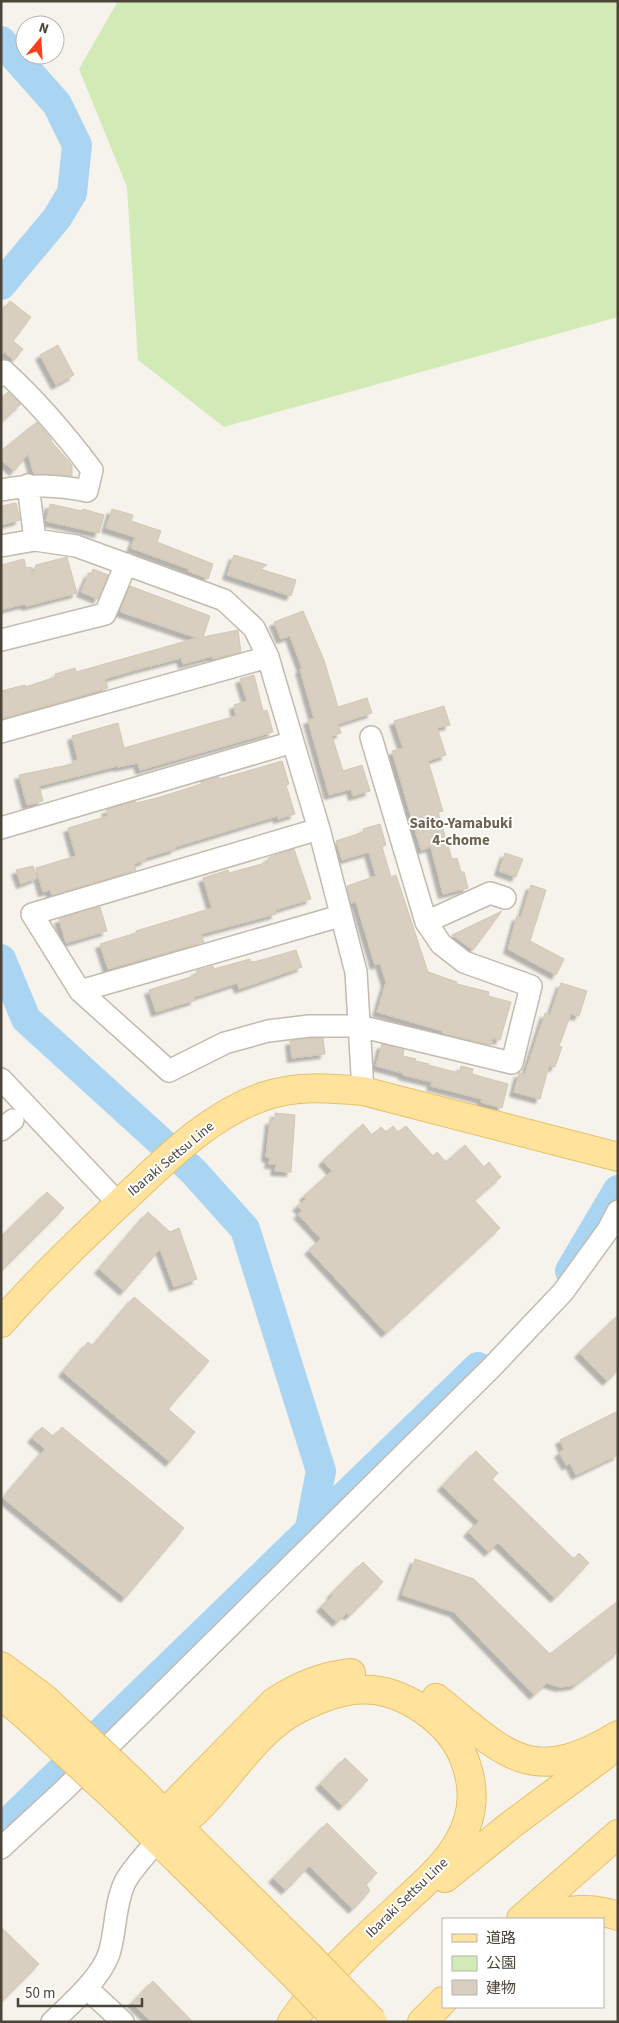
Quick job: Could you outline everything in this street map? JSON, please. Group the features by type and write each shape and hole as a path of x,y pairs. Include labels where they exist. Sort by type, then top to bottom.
{"main road":[{"name":"Ibaraki Settsu Line","path":"1,1323 44,1277 119,1204 200,1131 234,1109 262,1097 288,1090 322,1087 363,1091 618,1157"},
{"path":"1,1666 35,1707 128,1794 161,1834 300,1964 373,2022"},
{"path":"161,1834 252,1723 274,1702 317,1679 341,1674 378,1674 414,1685 433,1696 494,1744 527,1760 552,1762 568,1759 593,1749 618,1735"},
{"name":"Ibaraki Settsu Line","path":"161,1834 195,1813 258,1742 286,1716 326,1696 348,1690 376,1690 407,1700 426,1711 443,1725 458,1746 467,1765 472,1795 472,1808 455,1850 435,1874 344,1958 320,1984 293,2022"},
{"path":"1,1695 35,1707"},
{"name":"Ibaraki Settsu Line","path":"293,2022 371,1944 418,1901 512,1824 618,1746"},
{"path":"522,1918 618,1834"},
{"path":"545,1918 563,1912 581,1910 618,1916"},
{"path":"300,1964 339,2022"},
{"path":"422,2022 442,2002"}],"street":[{"path":"1,375 4,371 32,397 67,436 92,470 87,491 65,487 28,485 1,490"},
{"path":"28,485 35,540"},
{"path":"1,546 35,540 76,546 224,600 254,628 268,657 319,829 356,972 363,1091"},
{"path":"1,640 105,614 126,564"},
{"path":"1,732 268,657"},
{"path":"319,829 32,914 80,991 169,1071 224,1043 268,1030 309,1026 359,1026 512,1063 531,986 464,962 441,944 426,922 371,737"},
{"path":"1,828 293,742"},
{"path":"426,922 490,893 505,898"},
{"path":"80,991 340,916"},
{"path":"1,1079 119,1204"},
{"path":"1,1848 63,1791 491,1368 562,1292 608,1230 618,1211"},
{"path":"52,2022 71,2004 102,1968 110,1952 120,1896 125,1882 161,1834"},
{"path":"92,1994 123,2022"}],"green space":[{"path":"118,1 618,1 618,317 224,427 138,360 127,187 79,69"}],"building":[{"path":"10,301 31,317 13,341 23,349 14,360 4,352 1,356 1,312"},
{"path":"58,345 74,375 56,385 40,355"},
{"path":"8,392 21,404 1,422 1,398"},
{"path":"37,422 72,465 72,476 34,474 28,454 14,471 1,460 1,451"},
{"path":"16,503 20,520 1,525 1,506"},
{"path":"50,504 82,511 83,509 104,515 99,533 46,521"},
{"path":"112,509 133,515 131,521 161,531 157,542 213,564 208,579 188,571 189,569 131,548 135,537 106,528"},
{"path":"234,555 267,565 260,569 296,580 291,596 227,575"},
{"path":"67,557 77,593 27,606 24,604 1,610 1,565 24,559 26,568 31,567 33,577 36,565"},
{"path":"93,569 108,575 98,599 81,592 89,573 91,574"},
{"path":"130,586 210,616 203,637 238,630 241,652 213,659 213,656 183,664 181,658 135,670 105,679 108,688 1,719 1,691 25,685 25,687 56,677 55,674 75,668 76,672 197,638 121,612"},
{"path":"303,611 324,660 338,707 367,698 372,713 338,724 341,733 332,736 343,771 362,765 370,791 353,796 351,789 329,795 308,720 314,718 300,669 302,668 290,636 281,639 274,622"},
{"path":"254,675 263,711 267,710 273,732 140,770 138,763 117,766 39,786 43,801 27,805 19,775 73,764 73,761 78,760 72,736 118,723 124,748 236,716 234,705 247,701 240,679"},
{"path":"444,706 450,725 437,728 446,755 428,761 443,811 438,812 452,859 457,858 461,872 464,872 468,888 443,894 431,847 421,850 392,751 403,748 394,721"},
{"path":"282,761 289,784 286,785 295,814 278,819 277,816 175,847 175,849 145,858 146,860 134,864 136,870 52,895 50,890 43,892 36,868 76,856 68,828 108,816 106,810 135,801 136,803 157,798 201,784 201,782 219,777 220,779"},
{"path":"380,824 386,845 382,847 391,877 396,875 428,972 457,982 457,984 489,992 488,996 511,1002 500,1040 493,1038 491,1045 443,1033 443,1031 377,1012 386,982 380,963 375,965 356,902 351,903 347,886 376,876 369,852 342,860 336,841 364,832 363,829"},
{"path":"294,849 311,899 275,910 276,914 201,934 204,942 108,969 100,944 212,908 203,878 228,870 229,873 269,862 268,858"},
{"path":"505,853 523,859 516,877 499,871"},
{"path":"33,866 37,878 21,884 16,870"},
{"path":"531,885 546,890 530,941 564,959 556,975 508,949 517,916 521,917"},
{"path":"100,907 107,931 66,943 59,919"},
{"path":"502,911 473,950 452,935"},
{"path":"296,950 302,967 239,989 237,983 194,997 195,1000 156,1012 149,990 197,975 196,971 213,966 214,969 250,959 251,962 258,961"},
{"path":"561,983 587,991 579,1016 571,1014 559,1046 562,1047 555,1067 549,1066 540,1099 514,1092 519,1073 525,1074 545,1013 550,1015"},
{"path":"323,1038 325,1054 292,1058 290,1041"},
{"path":"382,1044 404,1050 403,1056 416,1059 415,1061 459,1073 461,1066 473,1069 472,1074 508,1084 502,1108 481,1102 482,1099 431,1086 432,1082 376,1066"},
{"path":"275,1113 295,1115 291,1172 275,1171 276,1164 269,1164 270,1158 266,1157 270,1120 275,1120"},
{"path":"363,1124 372,1135 381,1127 386,1132 393,1126 398,1132 406,1126 433,1156 437,1152 446,1162 465,1145 484,1167 489,1162 501,1177 474,1200 500,1228 386,1333 309,1250 321,1239 298,1214 302,1211 297,1206 306,1199 304,1196 332,1171 323,1161"},
{"path":"47,1192 64,1208 1,1271 1,1237"},
{"path":"148,1212 170,1232 179,1228 197,1279 174,1287 160,1249 124,1291 99,1269"},
{"path":"134,1297 209,1361 168,1409 195,1432 170,1462 63,1372 88,1342 93,1346"},
{"path":"618,1315 618,1370 607,1381 579,1353"},
{"path":"618,1411 618,1455 576,1475 570,1463 567,1466 559,1453 564,1449 560,1440"},
{"path":"42,1427 54,1437 62,1427 184,1528 125,1598 3,1498 45,1449 32,1438"},
{"path":"476,1451 498,1473 492,1479 574,1559 579,1553 589,1563 555,1598 498,1543 489,1552 468,1532 479,1521 442,1486"},
{"path":"415,1559 474,1579 550,1654 618,1601 618,1652 575,1685 560,1687 547,1683 534,1695 454,1612 402,1595"},
{"path":"363,1562 383,1582 349,1616 347,1613 337,1622 321,1607 333,1595 331,1594"},
{"path":"345,1758 368,1780 343,1806 320,1784"},
{"path":"327,1823 377,1873 366,1884 370,1891 353,1909 309,1866 286,1890 273,1878"},
{"path":"1,1927 39,1964 1,2002"},
{"path":"153,1981 193,2022 152,2022 132,2003"}],"waterway":[{"path":"1,41 57,104 77,145 72,193 57,218 1,285"},
{"path":"1,959 26,1019 193,1171 245,1229 321,1471 310,1528"},
{"path":"570,1271 618,1190"},
{"path":"1,1829 478,1367"}],"district":[{"name":"Saito-Yamabuki 4-chome","path":"461,832"}]}
